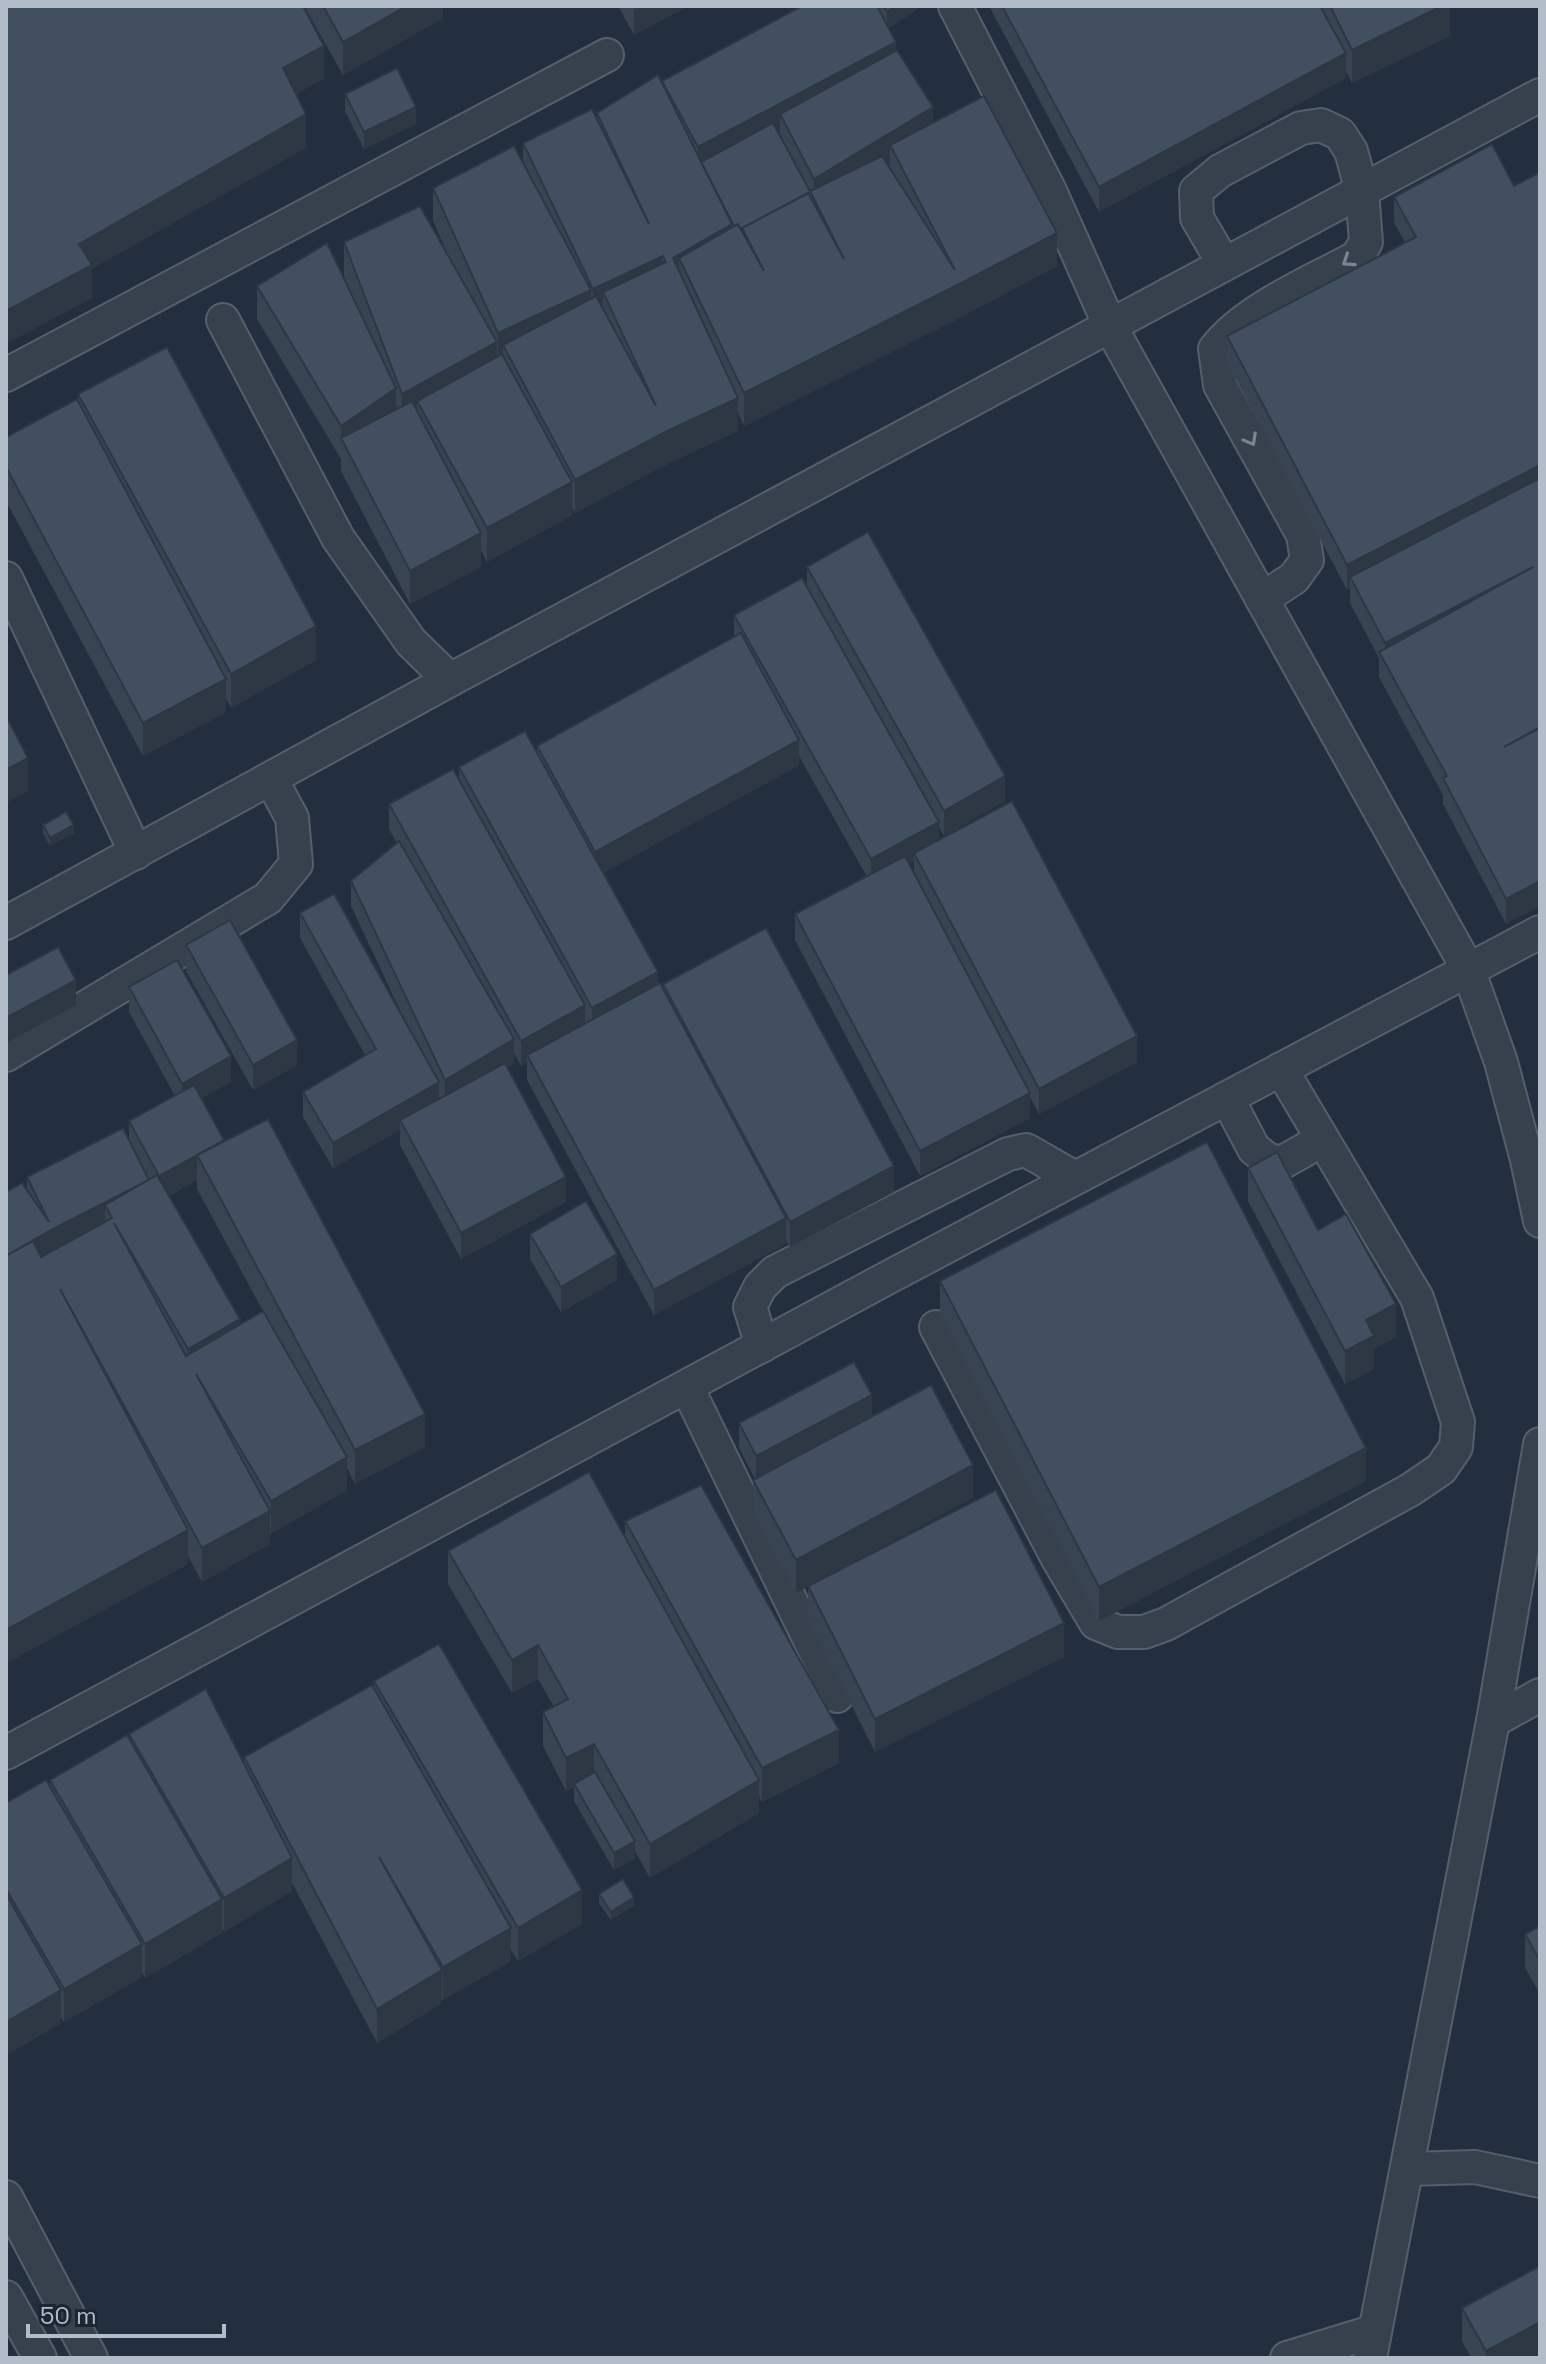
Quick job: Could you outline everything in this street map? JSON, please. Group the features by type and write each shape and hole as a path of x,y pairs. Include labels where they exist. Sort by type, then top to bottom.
{"lane":[{"path":"955,6 1050,191 1110,326 1468,969 1501,1062 1540,1221"},
{"path":"6,375 607,55"},
{"path":"6,923 450,680 1540,95"},
{"path":"1224,264 1197,218 1196,191 1220,171 1301,128 1321,125 1340,134 1351,151 1362,191 1366,242 1357,257 1254,315 1228,332 1215,349 1220,385 1303,535 1307,560 1294,578 1262,599"},
{"path":"223,320 338,538 411,642 450,680"},
{"path":"6,578 136,853"},
{"path":"6,1055 268,898 296,864 292,818 271,779"},
{"path":"6,1753 1075,1178 1540,932"},
{"path":"936,1327 1058,1559 1096,1623 1118,1632 1144,1632 1166,1624 1410,1490 1441,1469 1456,1447 1458,1422 1417,1298 1281,1069"},
{"path":"1227,1098 1254,1149 1271,1162 1285,1161 1322,1140"},
{"path":"762,1346 750,1307 760,1287 775,1272 1008,1154 1026,1150 1075,1178"},
{"path":"687,1387 837,1696"},
{"path":"1287,2358 1373,2344 1493,1721 1540,1444"},
{"path":"1493,1721 1540,1695"},
{"path":"1408,2169 1475,2167 1540,2181"},
{"path":"6,2197 91,2358"},
{"path":"6,2297 40,2358"}],"building":[{"path":"6,6 303,6 324,46 283,68 306,114 79,244 92,265 6,311"},
{"path":"323,6 406,6 343,42"},
{"path":"802,6 877,6 896,42 698,147 662,81"},
{"path":"1002,6 1320,6 1346,53 1099,187"},
{"path":"1330,6 1442,6 1352,50"},
{"path":"897,50 933,107 814,179 780,114"},
{"path":"397,68 416,107 364,132 345,94"},
{"path":"658,75 732,224 673,258 738,398 667,431 575,480 503,345 596,296 656,406 603,292 666,262 663,256 593,289 523,143 592,109 649,224 597,113"},
{"path":"984,96 1057,233 744,393 679,258 738,224 764,271 742,228 808,193 844,259 810,191 882,156 955,270 890,145"},
{"path":"773,123 811,193 741,230 738,224 734,226 701,162"},
{"path":"1492,144 1514,186 1540,172 1540,465 1347,565 1227,336 1416,237 1394,197"},
{"path":"514,146 591,290 498,333 433,188"},
{"path":"420,206 497,342 402,394 344,242"},
{"path":"327,243 396,388 341,426 257,286"},
{"path":"167,347 316,626 231,674 78,394"},
{"path":"502,354 572,482 487,528 417,401"},
{"path":"77,399 226,679 143,723 6,467 6,437"},
{"path":"412,401 481,533 410,571 341,438"},
{"path":"1540,478 1540,727 1504,747 1540,728 1540,881 1506,899 1443,778 1447,776 1379,652 1533,567 1385,643 1350,577"},
{"path":"868,532 1005,776 944,811 807,567"},
{"path":"802,578 939,822 871,859 734,615"},
{"path":"741,633 799,740 595,852 537,746"},
{"path":"6,716 28,758 6,770"},
{"path":"525,731 658,972 592,1008 459,767"},
{"path":"453,769 585,1005 521,1041 389,804"},
{"path":"1012,801 1137,1036 1039,1089 914,853"},
{"path":"66,812 74,825 50,838 43,825"},
{"path":"399,841 514,1039 445,1080 351,881"},
{"path":"905,856 1030,1093 920,1151 795,914"},
{"path":"334,894 439,1082 333,1143 303,1092 376,1049 300,913"},
{"path":"230,920 297,1040 253,1065 186,945"},
{"path":"766,928 894,1166 790,1222 663,984"},
{"path":"58,947 76,980 6,1018 6,975"},
{"path":"177,960 231,1056 182,1084 129,987"},
{"path":"660,983 786,1218 654,1290 527,1055"},
{"path":"505,1063 566,1177 461,1233 400,1120"},
{"path":"194,1085 224,1140 159,1176 129,1121"},
{"path":"268,1119 425,1414 355,1450 197,1155"},
{"path":"123,1128 149,1180 6,1256 6,1192 22,1183 49,1222 27,1177"},
{"path":"1207,1142 1366,1448 1099,1587 940,1281"},
{"path":"1277,1152 1318,1230 1346,1214 1396,1304 1366,1320 1374,1336 1345,1351 1248,1168"},
{"path":"157,1175 240,1319 188,1349 114,1223 186,1356 263,1311 347,1457 271,1501 196,1374 270,1511 202,1548 60,1289 188,1530 6,1630 6,1256 33,1241 41,1257 112,1218 105,1205"},
{"path":"586,1201 617,1254 561,1287 530,1234"},
{"path":"854,1362 872,1395 756,1456 739,1423"},
{"path":"931,1385 973,1465 796,1560 753,1480"},
{"path":"589,1472 759,1780 650,1844 594,1744 566,1758 543,1712 568,1699 538,1645 512,1660 448,1551"},
{"path":"701,1485 839,1730 762,1768 625,1521"},
{"path":"996,1490 1064,1623 875,1719 808,1586"},
{"path":"439,1644 582,1890 518,1928 374,1681"},
{"path":"372,1685 511,1928 443,1967 379,1857 442,1970 377,2009 244,1757"},
{"path":"206,1689 292,1858 224,1898 129,1734"},
{"path":"127,1735 222,1899 145,1944 50,1780"},
{"path":"595,1772 635,1841 614,1853 574,1784"},
{"path":"46,1780 142,1944 64,1989 6,1889 6,1803"},
{"path":"623,1879 634,1897 611,1912 599,1894"},
{"path":"6,1894 61,1990 6,2022"},
{"path":"1540,1926 1540,1961 1525,1934"},
{"path":"1540,2266 1540,2322 1486,2351 1462,2308"}]}
